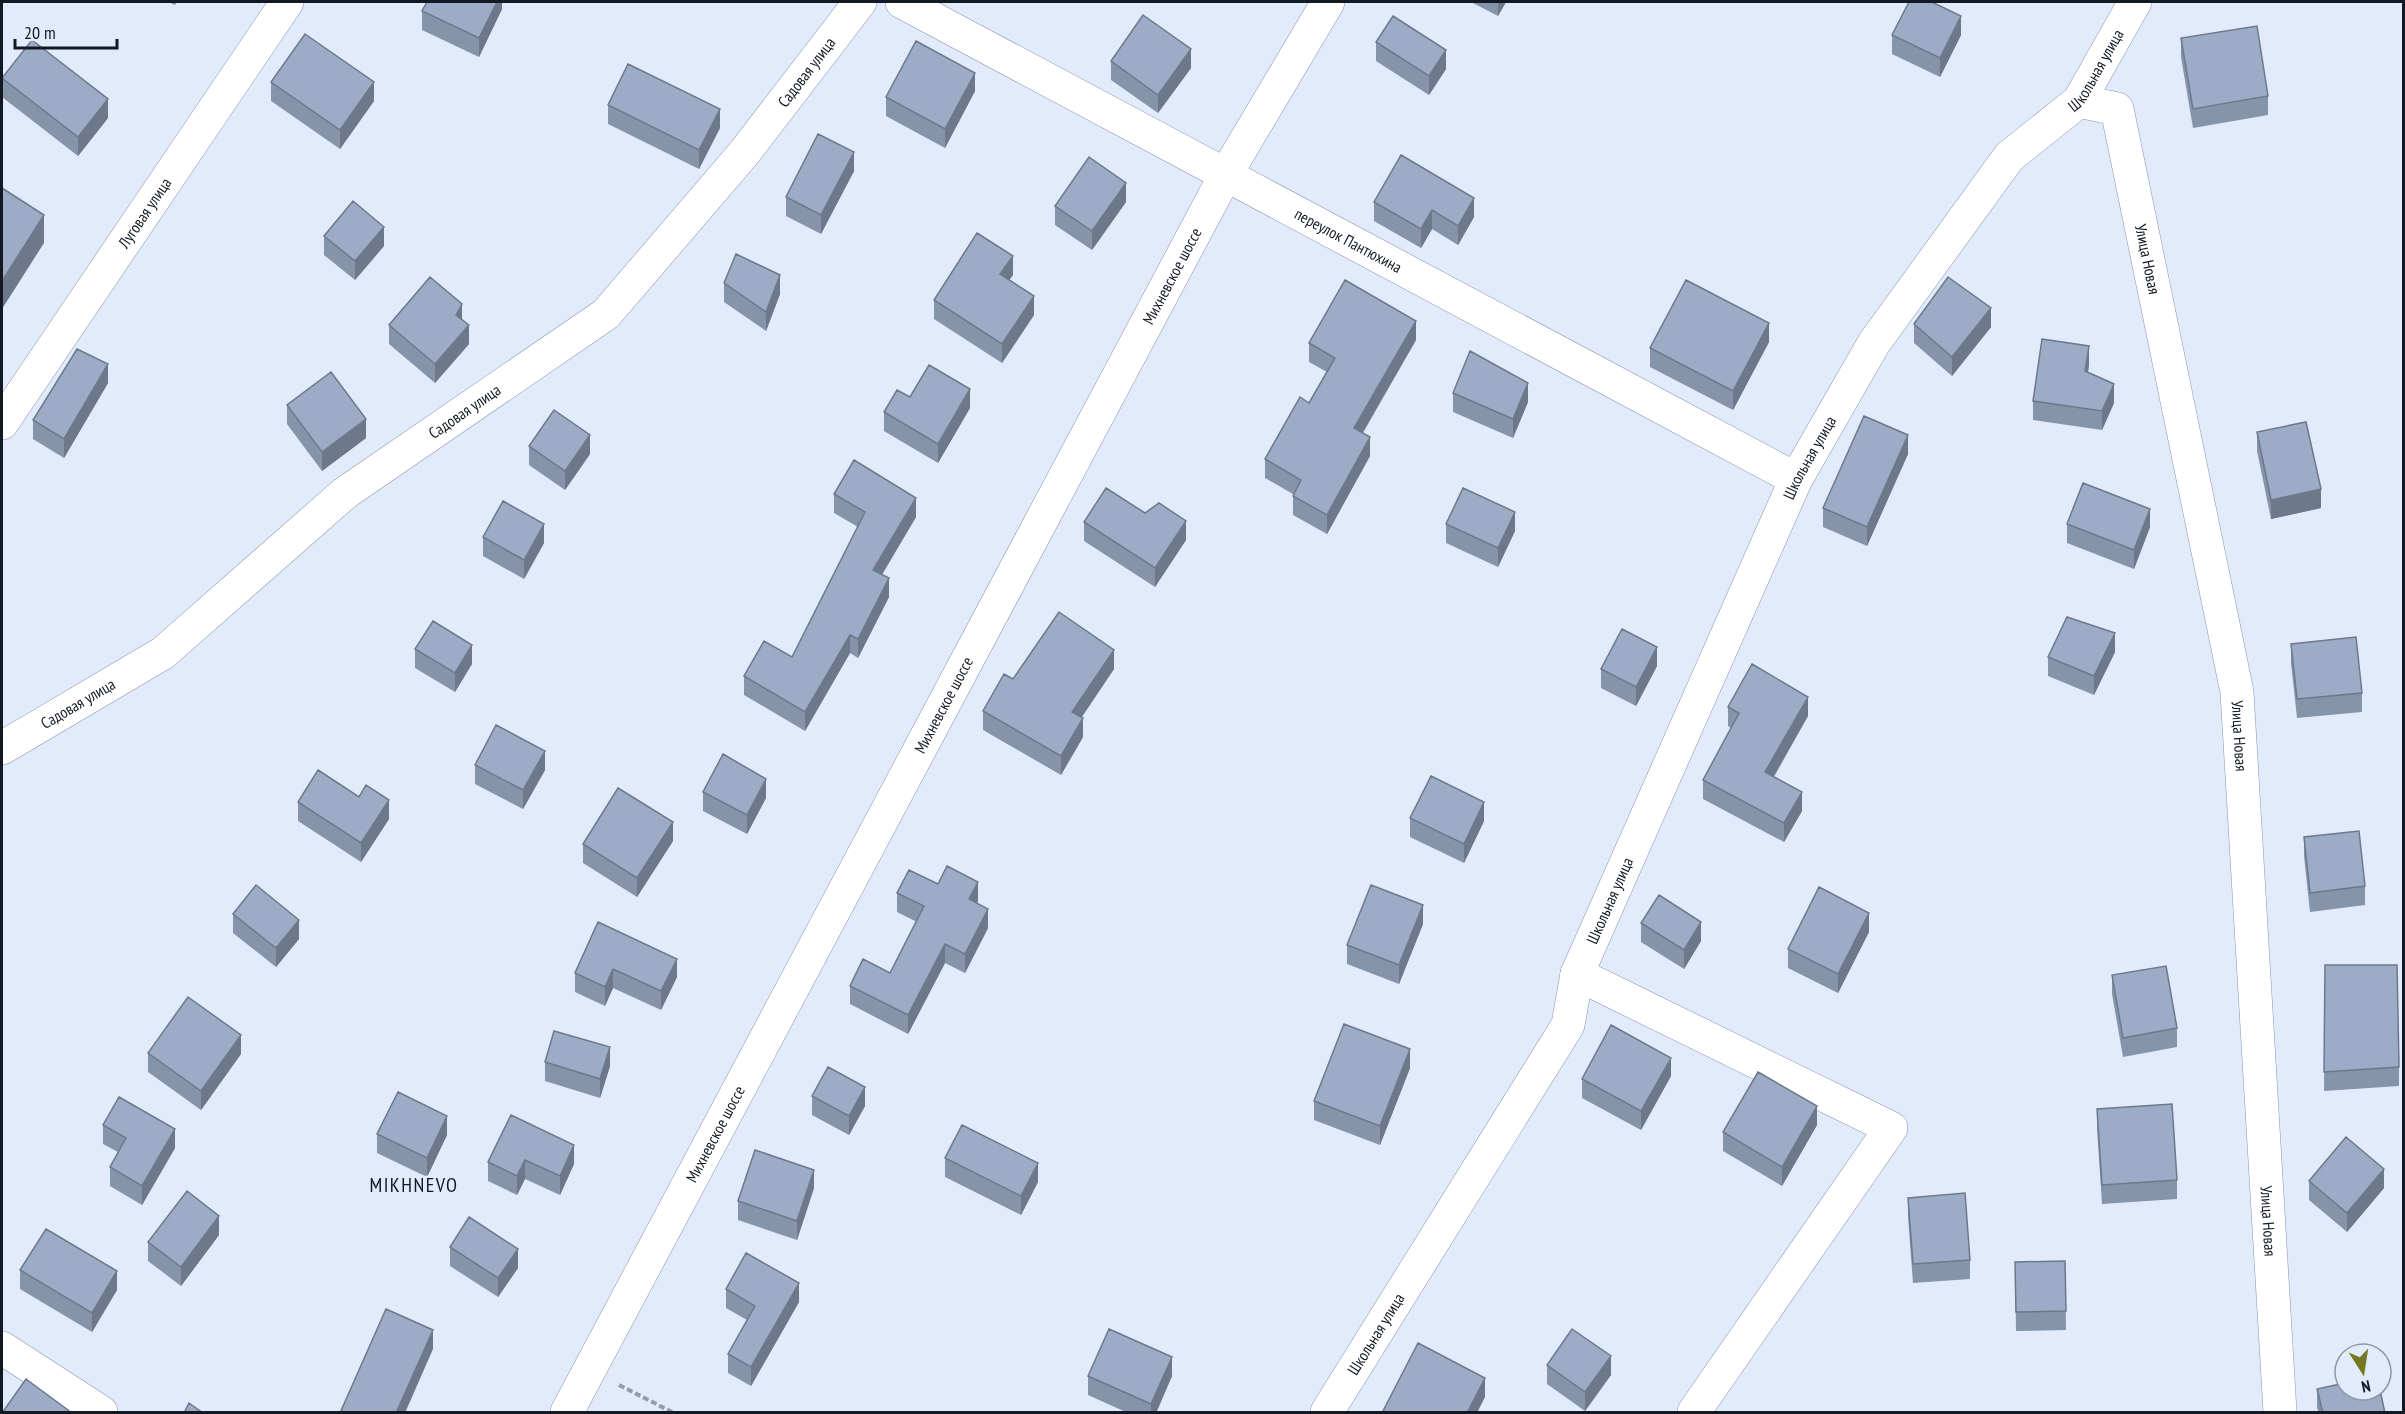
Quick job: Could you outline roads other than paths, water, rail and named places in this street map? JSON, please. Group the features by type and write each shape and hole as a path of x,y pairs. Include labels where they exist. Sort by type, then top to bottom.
{"street":[{"name":"Луговая улица","path":"2,423 287,2"},
{"name":"Садовая улица","path":"2,748 163,653 345,494 606,314 744,153 860,2"},
{"name":"переулок Пантюхина","path":"902,2 1796,479"},
{"name":"Михневское шоссе","path":"567,1413 1226,174 1328,2"},
{"name":"Школьная улица","path":"1328,1413 1568,1025 1577,974 1796,479 1874,343 2008,157 2079,101 2135,2"},
{"name":"Улица Новая","path":"2079,101 2116,109 2236,692 2280,1413"},
{"path":"1577,974 1891,1128 1694,1413"},
{"path":"6,1362 101,1413"}],"district":[{"name":"MIKHNEVO","path":"414,1185"}]}
